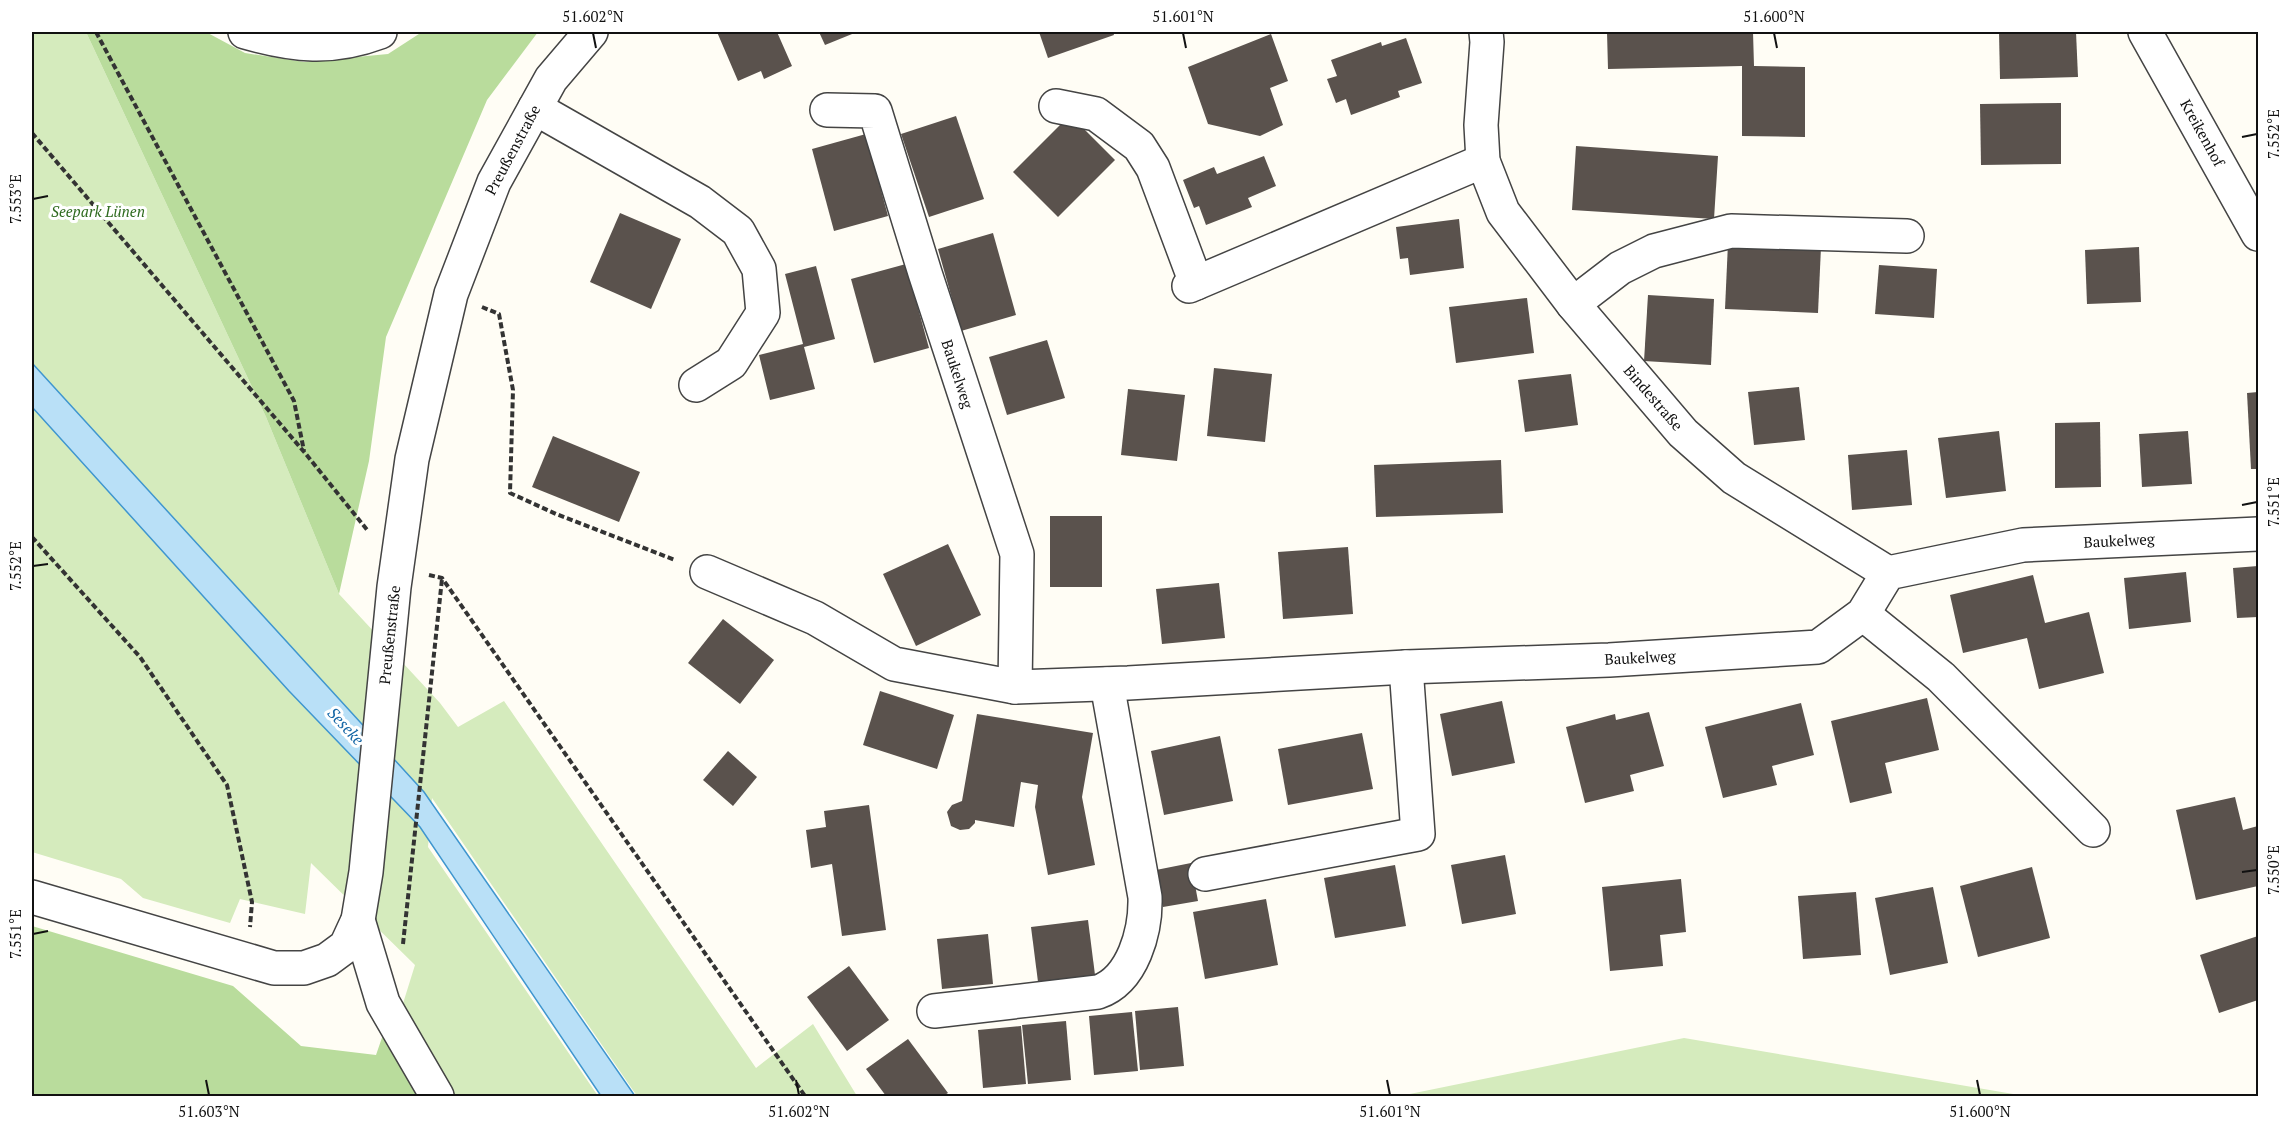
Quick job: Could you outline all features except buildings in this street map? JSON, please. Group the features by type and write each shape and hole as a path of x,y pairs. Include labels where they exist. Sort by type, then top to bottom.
{"street":[{"path":"245,32 278,36 313,45 356,41 380,32"},
{"name":"Preußenstraße","path":"32,897 274,968 304,968 327,960 346,946 358,920 366,872 396,578 412,459 451,294 494,182 551,79 591,32"},
{"name":"Bindestraße","path":"1486,32 1481,125 1483,161 1503,212 1573,304 1683,434 1734,478 1887,573"},
{"name":"Kreikenhof","path":"2145,32 2259,234"},
{"path":"1056,106 1096,114 1138,146 1153,168 1193,284 1483,161"},
{"path":"535,108 700,202 738,231 759,269 763,313 731,363 696,385"},
{"name":"Baukelweg","path":"827,110 875,111 928,284 1017,554 1015,687"},
{"path":"1573,304 1620,268 1654,251 1731,231 1907,236"},
{"name":"Baukelweg","path":"707,572 815,618 894,664 1015,687 1406,667 1609,660 1818,647 1863,615 1887,573 2023,545 2259,534"},
{"path":"1863,615 1941,677 2093,830"},
{"path":"1205,874 1418,834 1406,667"},
{"path":"934,1011 1098,992 1110,988 1117,981 1131,959 1141,938 1146,917 1145,897 1107,684"},
{"path":"358,920 383,1003 437,1096"}],"path":[{"path":"96,32 294,401 305,453"},
{"path":"32,133 305,453 396,578 442,578"},
{"path":"451,294 499,314 513,390 510,493 556,514 707,572"},
{"path":"32,537 140,657 227,785 252,902 250,935"},
{"path":"403,945 442,578"},
{"path":"442,578 805,1096"}],"green space":[{"name":"Seepark Lünen","path":"32,32 86,32 266,417 339,594 440,703 458,727 504,701 756,1068 813,1024 857,1096 637,1096 432,798 428,847 598,1096 448,1096 400,1013 415,965 311,863 305,914 240,899 230,923 143,898 121,879 32,852"},
{"path":"86,32 206,32 245,53 304,62 388,54 422,32 538,32 487,100 386,337 369,461 339,594 266,417"},
{"path":"32,926 233,986 301,1046 376,1055 386,1026 426,1096 32,1096"},
{"path":"1684,1038 2025,1096 1400,1096"}],"water":[{"name":"Seseke","path":"32,363 424,792 635,1096 601,1096 420,827 289,691 32,407"}]}
